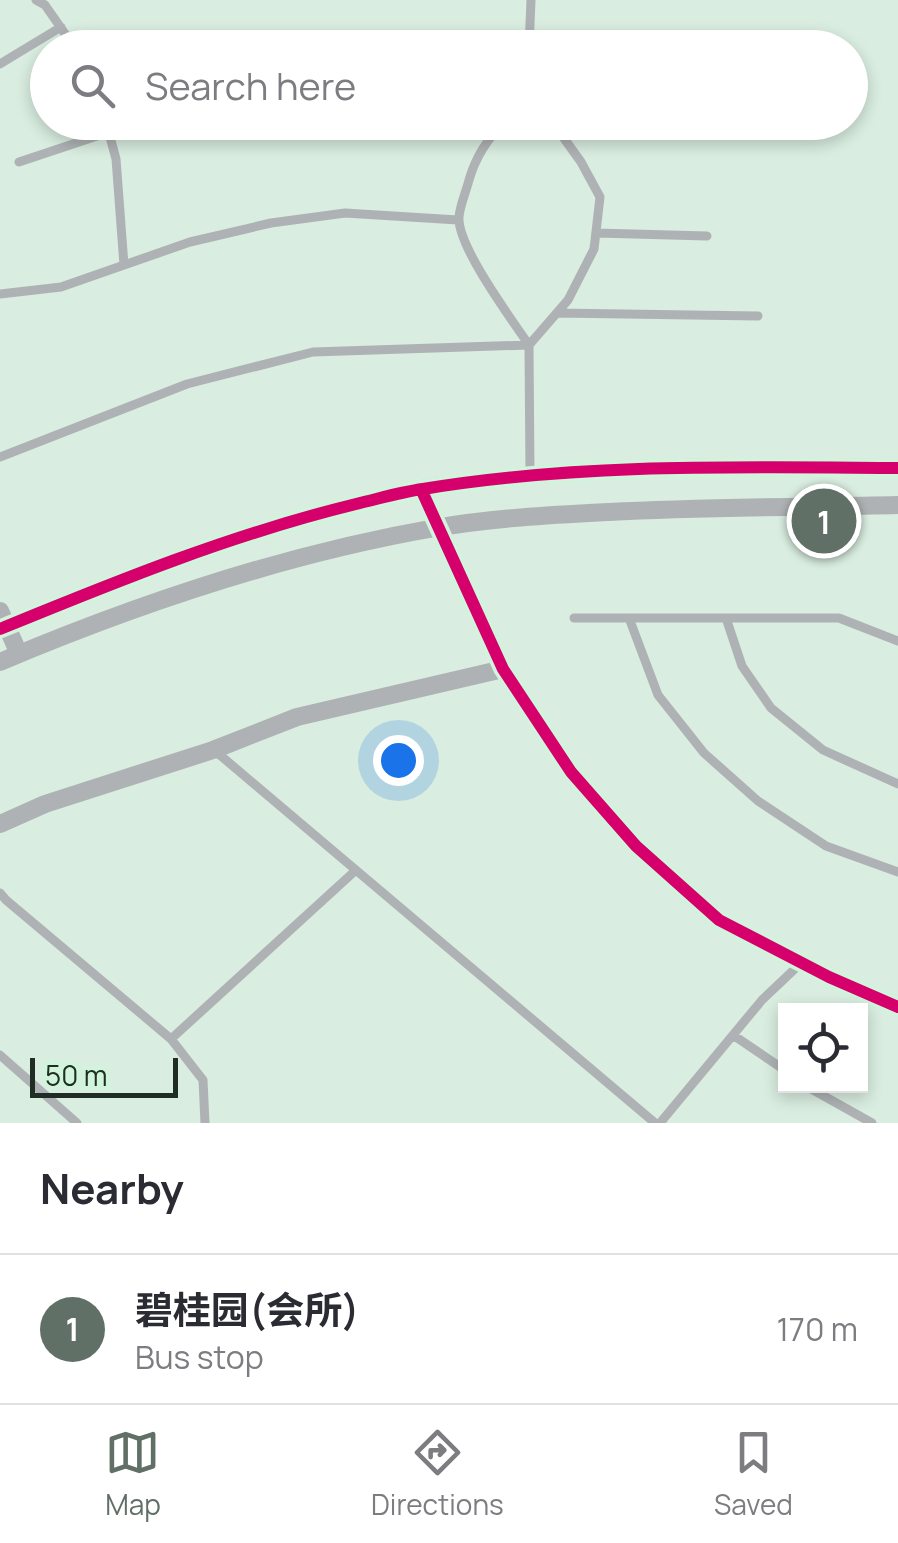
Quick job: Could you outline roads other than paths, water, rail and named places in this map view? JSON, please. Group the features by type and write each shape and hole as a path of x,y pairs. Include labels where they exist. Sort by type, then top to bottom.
{"street":[{"path":"20,654 2,622 288,521 421,489 530,476 686,466 898,468"},
{"path":"421,489 504,669 571,772 636,846 720,920 829,978 898,1007"},
{"path":"0,662 162,598 301,556 437,527 666,509 898,506"},
{"path":"0,824 45,804 213,750 297,718 504,669"}],"lane":[{"path":"530,30 532,0"},
{"path":"43,2 62,30"},
{"path":"55,30 60,27"},
{"path":"0,64 30,46"},
{"path":"19,162 76,140"},
{"path":"110,140 116,159 124,266"},
{"path":"492,140 474,162 458,220 471,255 529,345 530,476"},
{"path":"0,456 187,384 313,352 529,345 568,300 594,249 600,198 565,140"},
{"path":"0,294 61,287 190,242 271,223 345,214 458,220"},
{"path":"596,233 707,236"},
{"path":"557,312 758,316"},
{"path":"574,618 839,618 898,641"},
{"path":"629,618 658,695 704,752 758,801 826,846 898,872"},
{"path":"726,618 742,666 771,708 823,750 898,784"},
{"path":"213,750 658,1123 762,1000 801,962"},
{"path":"171,1038 356,870"},
{"path":"0,893 171,1038 203,1080 205,1123"},
{"path":"733,1035 778,1066"},
{"path":"0,1055 78,1123"},
{"path":"818,1093 872,1123"}],"place":[{"name":"碧桂园(会所)","path":"824,521"}]}
